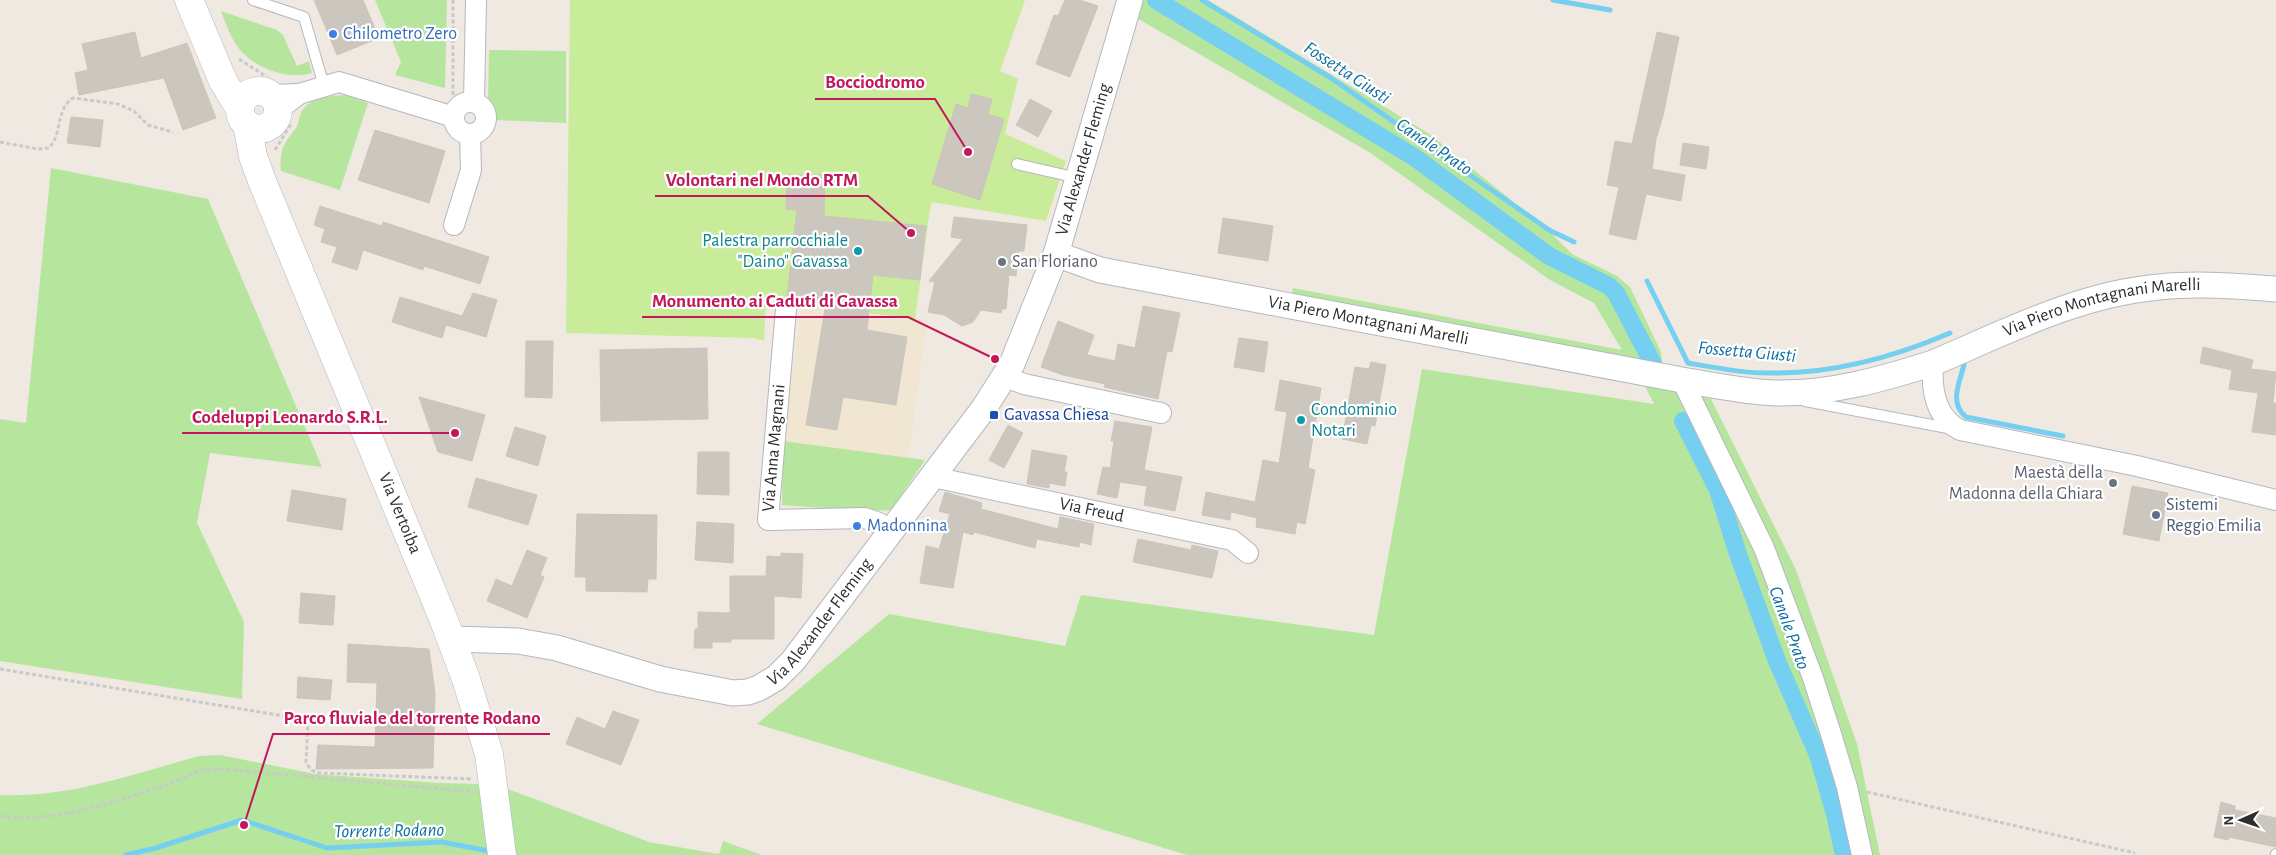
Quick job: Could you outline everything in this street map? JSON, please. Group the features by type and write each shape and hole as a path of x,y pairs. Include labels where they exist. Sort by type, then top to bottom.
{"main road":[{"path":"189,0 223,81 262,109"},
{"name":"Via Vertoiba","path":"262,109 262,181 451,640 479,718 486,784 502,855"}],"street":[{"path":"474,102 476,0"},
{"name":"Via Alexander Fleming","path":"451,640 518,641 557,648 582,657 689,686 733,693 748,692 776,678 793,661 891,532 984,408 1012,364 1056,254 1130,0"},
{"path":"262,109 299,94 339,82 454,117"},
{"path":"474,102 482,108 486,117 480,131 470,134 461,131 454,117 459,107 463,104 474,102"},
{"path":"454,225 471,170 470,134"},
{"name":"Via Piero Montagnani Marelli","path":"1056,254 1100,270 1682,380 1745,390 1796,392 1842,387 1933,363 2077,304 2123,292 2190,285 2276,289"},
{"name":"Via Anna Magnani","path":"786,309 768,520 865,518 880,523 891,532"},
{"path":"1933,363 1932,381 1936,404 1952,426 1960,430 2137,466 2276,500"},
{"path":"1005,377 1024,384 1161,413"},
{"path":"1682,380 1764,548 1813,678 1847,786 1862,855"},
{"name":"Via Freud","path":"932,477 1232,540 1248,553"}],"lane":[{"path":"254,0 304,18 324,86"},
{"path":"1017,164 1039,167 1078,178"},
{"path":"1745,390 1960,430"}],"path":[{"path":"452,0 452,93 454,117"},
{"path":"0,142 38,149 49,148 56,141 62,110 65,104 73,98 118,104 134,111 148,125 173,132"},
{"path":"0,669 308,720 306,762 311,770 319,773 486,784"},
{"path":"0,816 45,818 135,795 179,781 201,771 222,769 486,784"},
{"path":"1847,786 2134,853"}],"shaded area":[{"path":"802,303 927,320 908,458 783,441"}],"green space":[{"path":"375,0 447,0 445,88 395,75 401,62"},
{"path":"570,0 1025,0 1000,71 1018,79 1005,134 1066,161 1046,221 931,202 915,319 766,299 764,341 753,338 566,333"},
{"path":"1140,0 1208,0 1428,133 1547,229 1572,254 1617,276 1630,287 1661,352 1662,361 1658,367 1291,299 1293,288 1622,350 1594,303 1550,280 1369,152 1135,17"},
{"path":"221,11 277,30 283,35 297,66 309,61 312,73 291,75 280,73 269,70 250,59 235,43"},
{"path":"489,50 566,51 566,123 494,120 492,106 488,103"},
{"path":"347,95 368,103 340,190 281,171 283,147 296,128 305,107 309,103 321,98"},
{"path":"51,168 208,199 322,467 210,453 197,523 244,622 242,699 0,661 0,419 26,423"},
{"path":"1422,369 1654,404 1638,372 1690,395 1711,399 1796,570 1857,744 1880,855 1187,855 757,724 889,614 1065,646 1081,595 1374,635"},
{"path":"783,441 925,460 891,510 866,511 782,505"},
{"path":"220,755 315,774 439,783 483,784 491,855 0,855 0,795 26,795 76,789 199,756"},
{"path":"508,789 649,842 719,854 723,841 762,855 515,855"}],"building":[{"path":"314,0 363,0 379,38 337,55"},
{"path":"1065,0 1080,0 1098,6 1070,77 1036,64 1054,15 1058,16"},
{"path":"135,32 141,58 187,43 216,118 183,130 164,78 79,95 75,73 88,70 82,44"},
{"path":"1657,32 1679,37 1663,116 1656,139 1652,169 1685,175 1681,201 1646,194 1636,240 1609,234 1619,187 1607,185 1615,141 1632,144"},
{"path":"971,94 992,99 988,114 1004,119 980,200 932,184 956,104 968,108"},
{"path":"1030,99 1052,111 1038,137 1016,125"},
{"path":"71,117 103,120 100,147 67,143"},
{"path":"375,130 445,151 429,203 358,180"},
{"path":"1683,143 1709,147 1706,169 1680,165"},
{"path":"787,175 825,175 824,216 926,226 920,280 873,275 867,330 907,337 896,405 843,397 837,430 806,425 826,303 787,297 797,210 786,209"},
{"path":"320,206 382,226 383,222 489,257 480,284 424,266 423,270 363,250 357,270 332,262 337,247 321,242 325,229 314,225"},
{"path":"954,217 1027,225 1024,251 1019,251 1016,276 1009,275 1006,309 1002,309 1001,313 981,310 973,322 962,326 944,315 928,312 935,282 929,281 963,239 951,237"},
{"path":"1223,218 1273,226 1268,261 1218,253"},
{"path":"473,293 497,300 486,337 446,325 442,338 392,322 400,297 462,316"},
{"path":"1143,306 1180,313 1172,352 1167,351 1158,399 1104,387 1105,384 1063,375 1041,367 1058,321 1094,335 1087,355 1115,361 1118,344 1135,348"},
{"path":"1239,338 1268,342 1264,372 1234,367"},
{"path":"526,341 553,341 552,398 525,397"},
{"path":"2203,347 2253,360 2251,369 2276,372 2273,403 2276,403 2276,435 2252,432 2258,393 2229,389 2232,370 2200,363"},
{"path":"707,348 708,419 601,421 600,350"},
{"path":"1371,362 1386,365 1375,426 1371,425 1367,444 1342,439 1355,367 1369,369"},
{"path":"1280,380 1321,388 1308,468 1315,470 1305,524 1297,522 1295,534 1256,527 1257,518 1231,512 1230,520 1202,515 1206,492 1255,502 1263,460 1279,463 1287,412 1275,410"},
{"path":"419,397 485,415 472,461 438,452"},
{"path":"1115,421 1152,427 1144,470 1182,477 1175,511 1144,505 1147,486 1120,482 1117,498 1097,494 1103,467 1110,468 1114,441 1111,441"},
{"path":"1008,425 1023,433 1004,468 989,460"},
{"path":"515,427 546,436 538,466 506,456"},
{"path":"1032,450 1067,456 1064,472 1067,472 1065,486 1049,483 1049,488 1027,484"},
{"path":"698,452 729,452 729,495 697,494"},
{"path":"476,478 537,495 528,525 468,507"},
{"path":"2132,486 2168,493 2159,541 2123,534"},
{"path":"292,490 346,499 342,530 287,521"},
{"path":"945,492 982,503 981,509 1058,529 1060,517 1094,524 1091,545 1080,542 1079,547 1037,539 1035,548 974,532 973,535 963,532 953,588 920,583 926,546 939,549 950,514 939,511"},
{"path":"577,514 657,515 656,579 648,579 647,592 586,591 586,577 575,577"},
{"path":"697,522 734,524 733,563 695,560"},
{"path":"1138,539 1191,550 1192,545 1218,551 1212,578 1133,562"},
{"path":"527,550 547,558 540,575 544,577 527,618 487,601 496,579 512,586"},
{"path":"781,553 803,554 801,598 774,596 774,639 731,639 731,642 712,642 712,648 694,648 695,629 698,629 698,612 730,613 730,576 766,576 767,556 781,557"},
{"path":"301,593 335,596 333,625 299,623"},
{"path":"348,644 429,649 435,693 433,768 316,769 318,745 375,747 377,683 347,682"},
{"path":"298,677 332,680 330,700 297,698"},
{"path":"613,711 639,720 621,765 566,744 577,717 605,729"},
{"path":"2221,802 2235,806 2235,810 2276,818 2276,847 2229,837 2228,840 2214,837"}],"waterway":[{"name":"Canale Prato","path":"1156,0 1414,157 1549,256 1609,286 1616,293 1653,364"},
{"name":"Fossetta Giusti","path":"1202,0 1331,78 1549,230 1574,242"},
{"path":"1553,0 1610,10"},
{"name":"Fossetta Giusti","path":"1647,281 1688,363 1710,367 1765,373 1799,372 1843,367 1886,356 1950,333"},
{"name":"Fossetta Giusti","path":"1964,365 1958,386 1957,399 1958,406 1966,417 2063,436"},
{"name":"Canale Prato","path":"1683,421 1718,490 1738,554 1777,661 1818,755 1835,814 1844,855"},
{"name":"Torrente Rodano","path":"126,855 156,848 242,820 327,848 442,842 494,852"}],"place":[{"name":"Chilometro Zero","path":"333,34"},
{"name":"Bocciodromo","path":"968,152"},
{"name":"Volontari nel Mondo RTM","path":"911,233"},
{"name":"Palestra parrocchiale \"Daino\" Gavassa","path":"858,251"},
{"name":"San Floriano","path":"1002,262"},
{"name":"Monumento ai Caduti di Gavassa","path":"995,359"},
{"name":"Gavassa Chiesa","path":"994,415"},
{"name":"Condominio Notari","path":"1301,420"},
{"name":"Codeluppi Leonardo S.R.L.","path":"455,433"},
{"name":"Maestà della Madonna della Ghiara","path":"2113,483"},
{"name":"Sistemi Reggio Emilia","path":"2156,515"},
{"name":"Madonnina","path":"857,526"},
{"name":"Parco fluviale del torrente Rodano","path":"244,825"}]}
